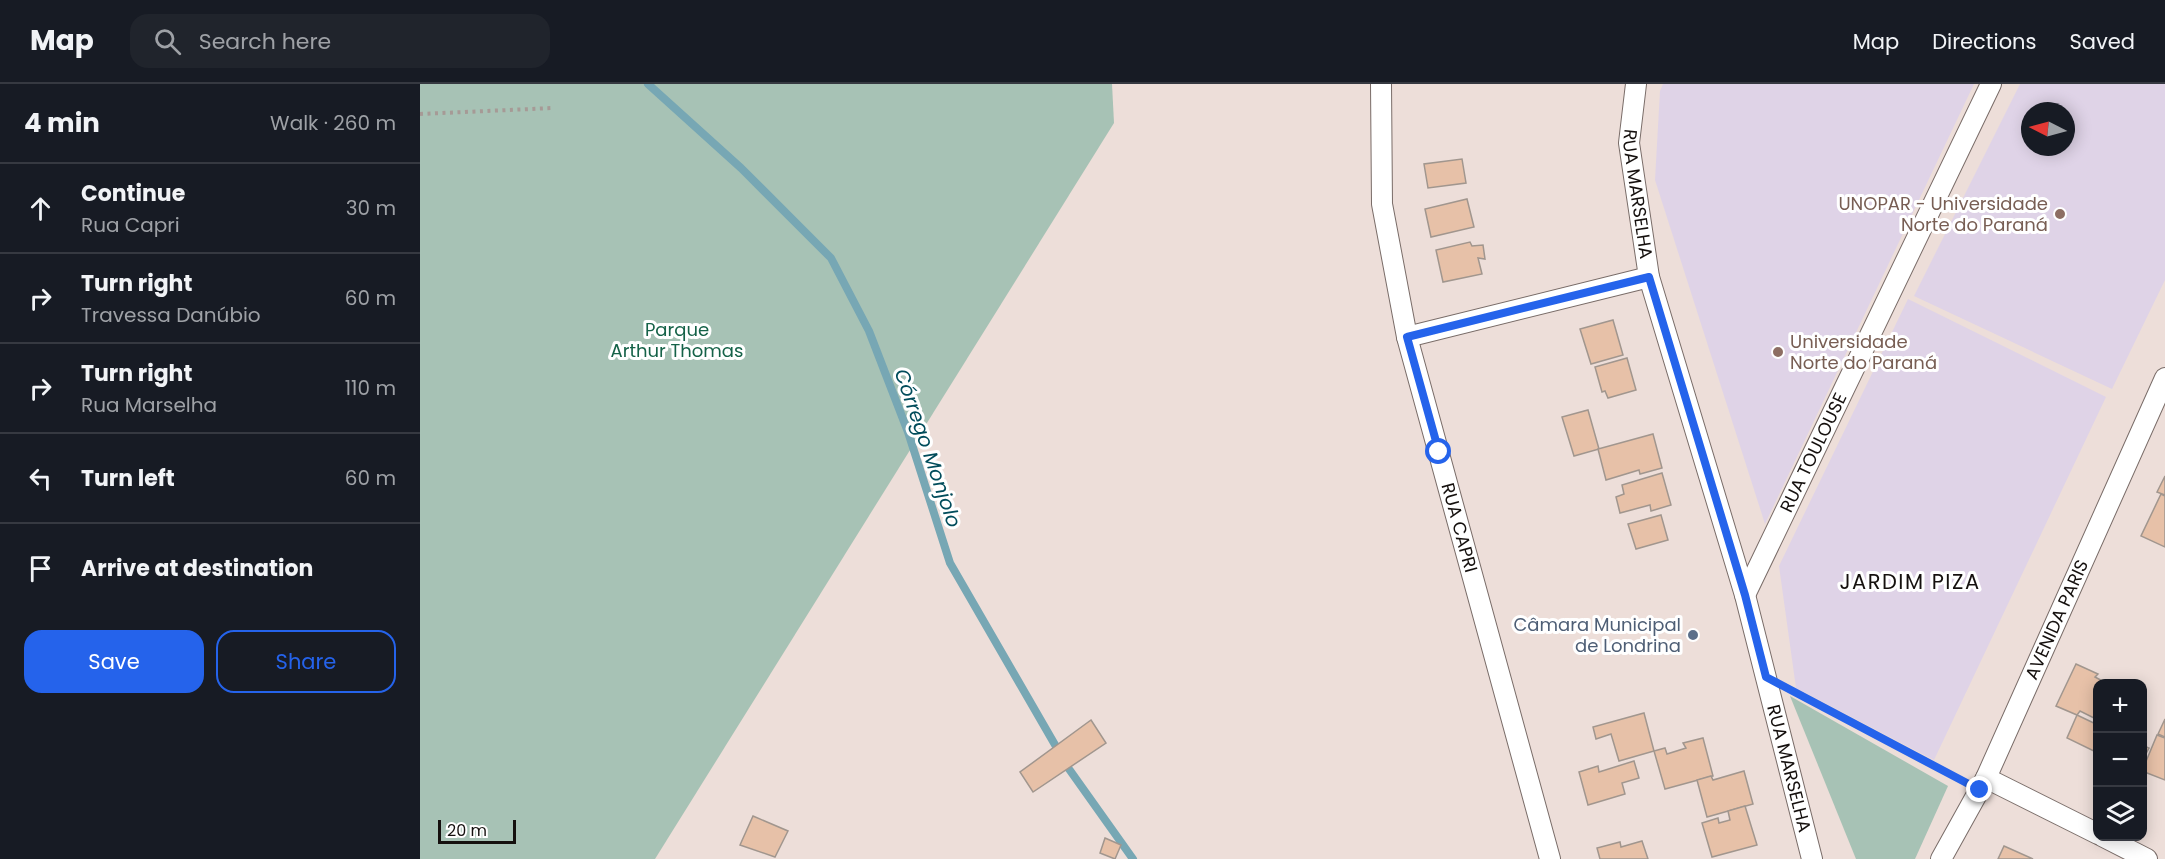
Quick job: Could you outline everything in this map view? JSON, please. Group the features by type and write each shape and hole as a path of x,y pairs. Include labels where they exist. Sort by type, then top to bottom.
{"street":[{"name":"RUA CAPRI","path":"1381,84 1382,204 1407,337 1550,859"},
{"name":"RUA MARSELHA","path":"1636,84 1629,143 1649,277 1745,595 1812,859"},
{"name":"RUA TOULOUSE","path":"1745,595 1991,84"},
{"path":"1407,337 1649,277"},
{"name":"AVENIDA PARIS","path":"1941,859 1983,784 2165,378"},
{"path":"1983,784 2093,832"},
{"path":"2110,841 2147,859"}],"path":[{"path":"420,114 553,108"},
{"path":"1766,677 1983,784"}],"shaded area":[{"name":"Universidade Norte do Paraná","path":"1663,84 1974,84 1765,524 1655,180 1660,91"},
{"name":"UNOPAR - Universidade Norte do Paraná","path":"2020,84 2165,84 2165,280 2112,389 1914,296"},
{"path":"1908,299 2106,397 1934,760 1796,688 1779,566"}],"green space":[{"name":"Parque Arthur Thomas","path":"420,84 1112,84 1114,123 655,859 420,859"},
{"path":"1790,696 1948,786 1915,859 1856,859"}],"building":[{"path":"1462,159 1466,183 1428,188 1424,164"},
{"path":"1467,199 1474,227 1431,237 1425,209"},
{"path":"1470,242 1472,246 1483,245 1485,259 1478,258 1482,274 1443,282 1436,250"},
{"path":"1613,320 1623,355 1591,364 1580,329"},
{"path":"1627,358 1636,390 1608,398 1605,391 1602,392 1595,367"},
{"path":"1588,410 1599,449 1574,456 1562,417"},
{"path":"1653,434 1662,468 1640,474 1639,470 1606,480 1598,449"},
{"path":"1662,473 1671,505 1651,511 1650,505 1620,513 1616,497 1624,494 1622,485"},
{"path":"2165,476 2165,495 2157,492"},
{"path":"2161,494 2165,496 2165,547 2141,536"},
{"path":"1661,515 1668,540 1636,549 1628,524"},
{"path":"2076,664 2098,674 2095,677 2099,679 2093,679 2093,718 2080,711 2077,715 2056,706"},
{"path":"1644,713 1654,751 1619,761 1611,734 1596,739 1593,727"},
{"path":"2077,715 2093,723 2093,751 2067,738"},
{"path":"2165,719 2165,737 2158,734"},
{"path":"1091,720 1106,743 1033,792 1020,772"},
{"path":"2157,735 2165,738 2165,780 2147,773 2147,759"},
{"path":"1703,738 1713,776 1665,789 1654,751 1665,748 1667,754 1686,748 1683,743"},
{"path":"1634,761 1639,778 1622,783 1625,794 1588,805 1579,772 1598,766 1599,772"},
{"path":"1744,771 1753,804 1707,817 1697,780 1711,776 1713,780"},
{"path":"1745,806 1757,845 1712,857 1702,823 1718,818 1719,823 1730,820 1728,811"},
{"path":"753,816 788,831 775,857 740,845"},
{"path":"1105,838 1121,845 1115,859 1100,853"},
{"path":"1642,841 1648,859 1600,859 1597,848 1620,842 1621,847"},
{"path":"2004,846 2033,859 1998,859"}],"waterway":[{"name":"Córrego Monjolo","path":"648,84 741,168 831,258 869,331 908,432 950,563 1069,769 1133,859"}],"place":[{"name":"UNOPAR - Universidade Norte do Paraná","path":"2060,214"},
{"name":"Universidade Norte do Paraná","path":"1778,352"},
{"name":"Câmara Municipal de Londrina","path":"1693,635"}],"district":[{"name":"JARDIM PIZA","path":"1910,582"}],"route":[{"path":"1439,452 1407,337 1649,277 1745,595 1766,677 1980,790"}]}
